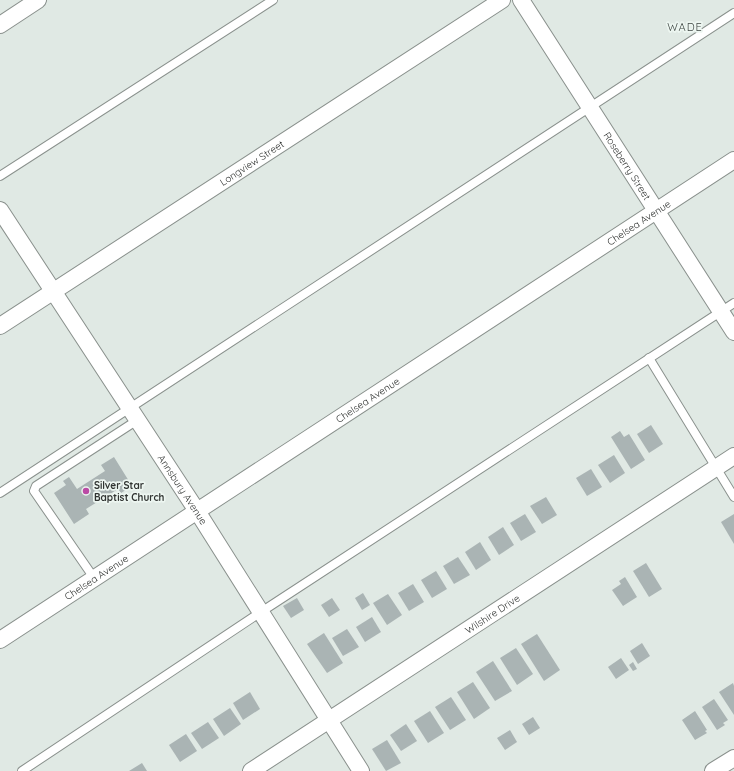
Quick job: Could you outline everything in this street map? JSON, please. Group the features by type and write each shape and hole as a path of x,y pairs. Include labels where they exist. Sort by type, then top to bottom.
{"street":[{"path":"0,24 38,0"},
{"name":"Longview Street","path":"0,326 502,0"},
{"name":"Roseberry Street","path":"521,0 656,211 727,307 734,332"},
{"name":"Chelsea Avenue","path":"0,640 734,160"},
{"name":"Annsbury Avenue","path":"0,210 196,511 362,771"},
{"name":"Wilshire Drive","path":"251,771 734,456"},
{"path":"714,771 734,758"}],"lane":[{"path":"0,176 273,0"},
{"path":"0,493 132,414 734,13"},
{"path":"22,771 261,612 727,307"},
{"path":"649,358 734,497"},
{"path":"94,578 34,490 36,486 132,414"}],"building":[{"path":"651,425 663,444 649,453 637,434"},
{"path":"620,431 624,437 629,434 645,460 631,469 611,437"},
{"path":"614,455 625,473 610,483 598,465"},
{"name":"Silver Star Baptist Church","path":"114,457 132,486 121,493 118,489 86,509 89,514 74,524 54,493 66,485 63,481 69,477 77,489 105,471 101,465"},
{"path":"591,469 602,487 587,496 576,478"},
{"path":"546,497 557,515 542,524 530,506"},
{"path":"525,514 536,532 521,541 510,523"},
{"path":"734,514 734,544 721,522"},
{"path":"503,527 514,545 499,555 488,537"},
{"path":"480,542 491,560 476,570 465,552"},
{"path":"458,557 470,575 454,584 443,566"},
{"path":"646,563 662,589 649,597 633,571"},
{"path":"436,571 447,589 432,598 421,580"},
{"path":"625,577 637,597 623,606 612,590 621,584 619,581"},
{"path":"413,584 424,602 409,611 398,593"},
{"path":"363,593 370,605 362,610 355,598"},
{"path":"388,594 402,615 387,625 373,603"},
{"path":"297,598 304,610 291,618 283,606"},
{"path":"332,598 340,610 329,617 321,605"},
{"path":"372,617 381,632 365,642 356,627"},
{"path":"347,629 359,647 343,656 332,638"},
{"path":"324,633 343,663 327,673 307,644"},
{"path":"537,634 560,670 544,681 521,644"},
{"path":"642,643 650,656 638,664 630,651"},
{"path":"516,648 533,674 517,685 500,658"},
{"path":"621,658 629,670 616,679 608,667"},
{"path":"493,661 512,691 495,701 476,672"},
{"path":"633,662 637,669 633,671 629,665"},
{"path":"473,682 490,708 474,719 457,692"},
{"path":"733,683 734,686 734,715 719,692"},
{"path":"250,692 260,709 243,720 233,703"},
{"path":"451,697 466,720 450,730 435,707"},
{"path":"714,699 728,720 723,723 725,725 717,730 702,707"},
{"path":"230,708 241,724 224,736 213,719"},
{"path":"430,711 444,733 428,743 414,721"},
{"path":"695,711 707,730 705,731 707,733 695,740 682,720"},
{"path":"533,717 540,728 529,735 522,724"},
{"path":"208,722 219,738 202,749 191,733"},
{"path":"406,724 417,741 401,751 390,735"},
{"path":"510,730 517,742 505,750 497,738"},
{"path":"186,734 197,751 180,762 169,745"},
{"path":"387,740 401,763 386,771 372,749"},
{"path":"142,763 147,771 129,771"}],"place":[{"name":"Silver Star Baptist Church","path":"86,491"}],"district":[{"name":"WADE","path":"685,27"}]}
